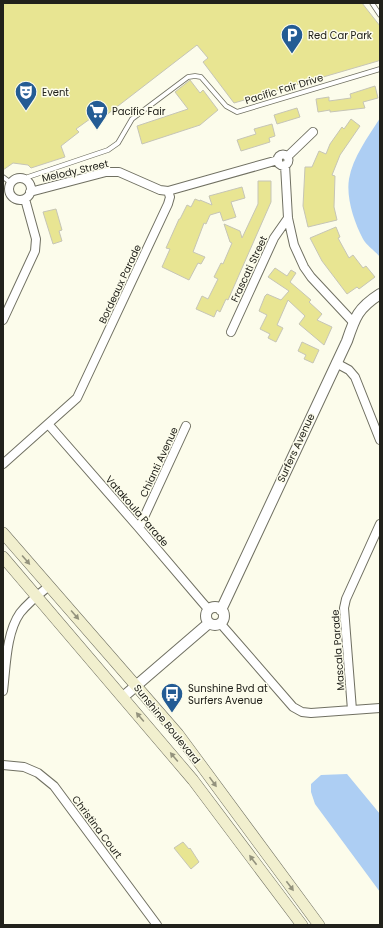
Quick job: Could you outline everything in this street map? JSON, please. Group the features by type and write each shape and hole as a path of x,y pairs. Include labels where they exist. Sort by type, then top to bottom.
{"main road":[{"name":"Sunshine Boulevard","path":"3,533 178,734 320,925"},
{"name":"Sunshine Boulevard","path":"3,556 193,780 302,925"}],"street":[{"path":"288,156 314,132"},
{"path":"168,191 278,160 280,155 286,154 288,156"},
{"path":"288,156 289,161 285,165 288,218 294,245 304,267 353,322"},
{"path":"278,160 280,164 285,165"},
{"name":"Melody Street","path":"30,192 106,172 119,172 160,190 168,191"},
{"path":"16,179 26,180 30,185 30,192 25,199 15,199 7,196 11,183 16,179"},
{"name":"Bordeaux Parade","path":"3,464 77,398 82,390 168,204 170,197 168,191"},
{"path":"3,318 35,251 36,239 25,199"},
{"name":"Frascati Street","path":"231,332 274,238 288,218"},
{"name":"Surfers Avenue","path":"221,610 347,341 353,322 362,307 380,294"},
{"path":"336,363 348,370 355,377 380,440"},
{"name":"Vatakoula Parade","path":"48,425 209,610"},
{"name":"Chianti Avenue","path":"139,528 186,426"},
{"name":"Mascala Parade","path":"352,710 344,608 346,599 380,524"},
{"path":"3,691 12,630 25,607 49,586"},
{"path":"209,623 206,614 213,608 221,610 223,618 220,624"},
{"path":"209,623 214,625 220,624"},
{"path":"123,697 209,623"},
{"path":"220,624 293,708 302,712 312,713 380,708"},
{"name":"Christina Court","path":"3,765 24,767 38,773 54,786 157,925"}],"lane":[{"path":"372,3 380,15"},
{"name":"Pacific Fair Drive","path":"26,180 28,177 108,150 118,143 132,119 188,77 200,77 226,106 236,112 380,69"},
{"path":"3,177 11,183"}],"water":[{"path":"380,118 380,257 366,244 363,239 354,218 348,186 351,171 357,155"},
{"path":"347,774 380,814 380,892 315,804 311,792 311,784 321,775"}],"building":[{"name":"Pacific Fair","path":"3,3 362,3 380,26 380,60 234,103 203,62 208,58 197,45 105,116 101,111 76,129 79,132 61,146 65,157 31,168 28,165 13,163 3,170"},
{"path":"190,80 200,93 203,90 218,110 200,125 142,144 137,126 188,109 175,92"},
{"path":"375,86 378,98 363,102 365,108 318,112 316,99 329,97 329,101 351,98 350,94"},
{"path":"297,108 300,117 277,124 274,115"},
{"path":"351,119 360,126 340,155 332,175 335,176 334,207 337,220 308,227 303,206 305,167 312,167 319,151 326,154 330,144 342,127 344,129"},
{"path":"272,124 275,136 269,138 270,142 241,151 237,140 256,134 254,129"},
{"path":"258,181 271,181 271,202 228,300 226,299 220,312 217,310 214,317 196,309 202,296 208,299 218,279 214,277 221,263 223,264 232,243 230,242 224,224 240,231 242,238 258,204"},
{"path":"242,187 245,198 231,202 236,217 223,221 220,212 210,215 206,224 204,223 193,252 205,257 201,264 198,263 189,280 162,267 170,249 166,248 187,205 191,207 195,199 212,205 209,196"},
{"path":"56,209 62,230 59,231 62,241 53,244 43,212"},
{"path":"336,227 340,237 338,238 349,258 353,255 363,268 366,266 375,277 359,289 357,287 347,294 322,261 310,238"},
{"path":"275,268 287,276 291,270 296,273 290,282 311,300 309,302 322,314 317,320 332,327 324,345 299,324 305,316 288,300 277,325 283,328 276,342 268,338 270,334 260,329 267,315 259,311 265,296 267,294 281,300 289,291 268,277"},
{"path":"302,342 319,350 313,363 304,359 306,355 298,351"},
{"path":"183,842 189,849 190,848 199,862 191,869 174,848"}],"place":[{"name":"Red Car Park","path":"292,54"},
{"name":"Event","path":"26,112"},
{"name":"Pacific Fair","path":"97,130"},
{"name":"Sunshine Bvd at Surfers Avenue","path":"172,714"}]}
